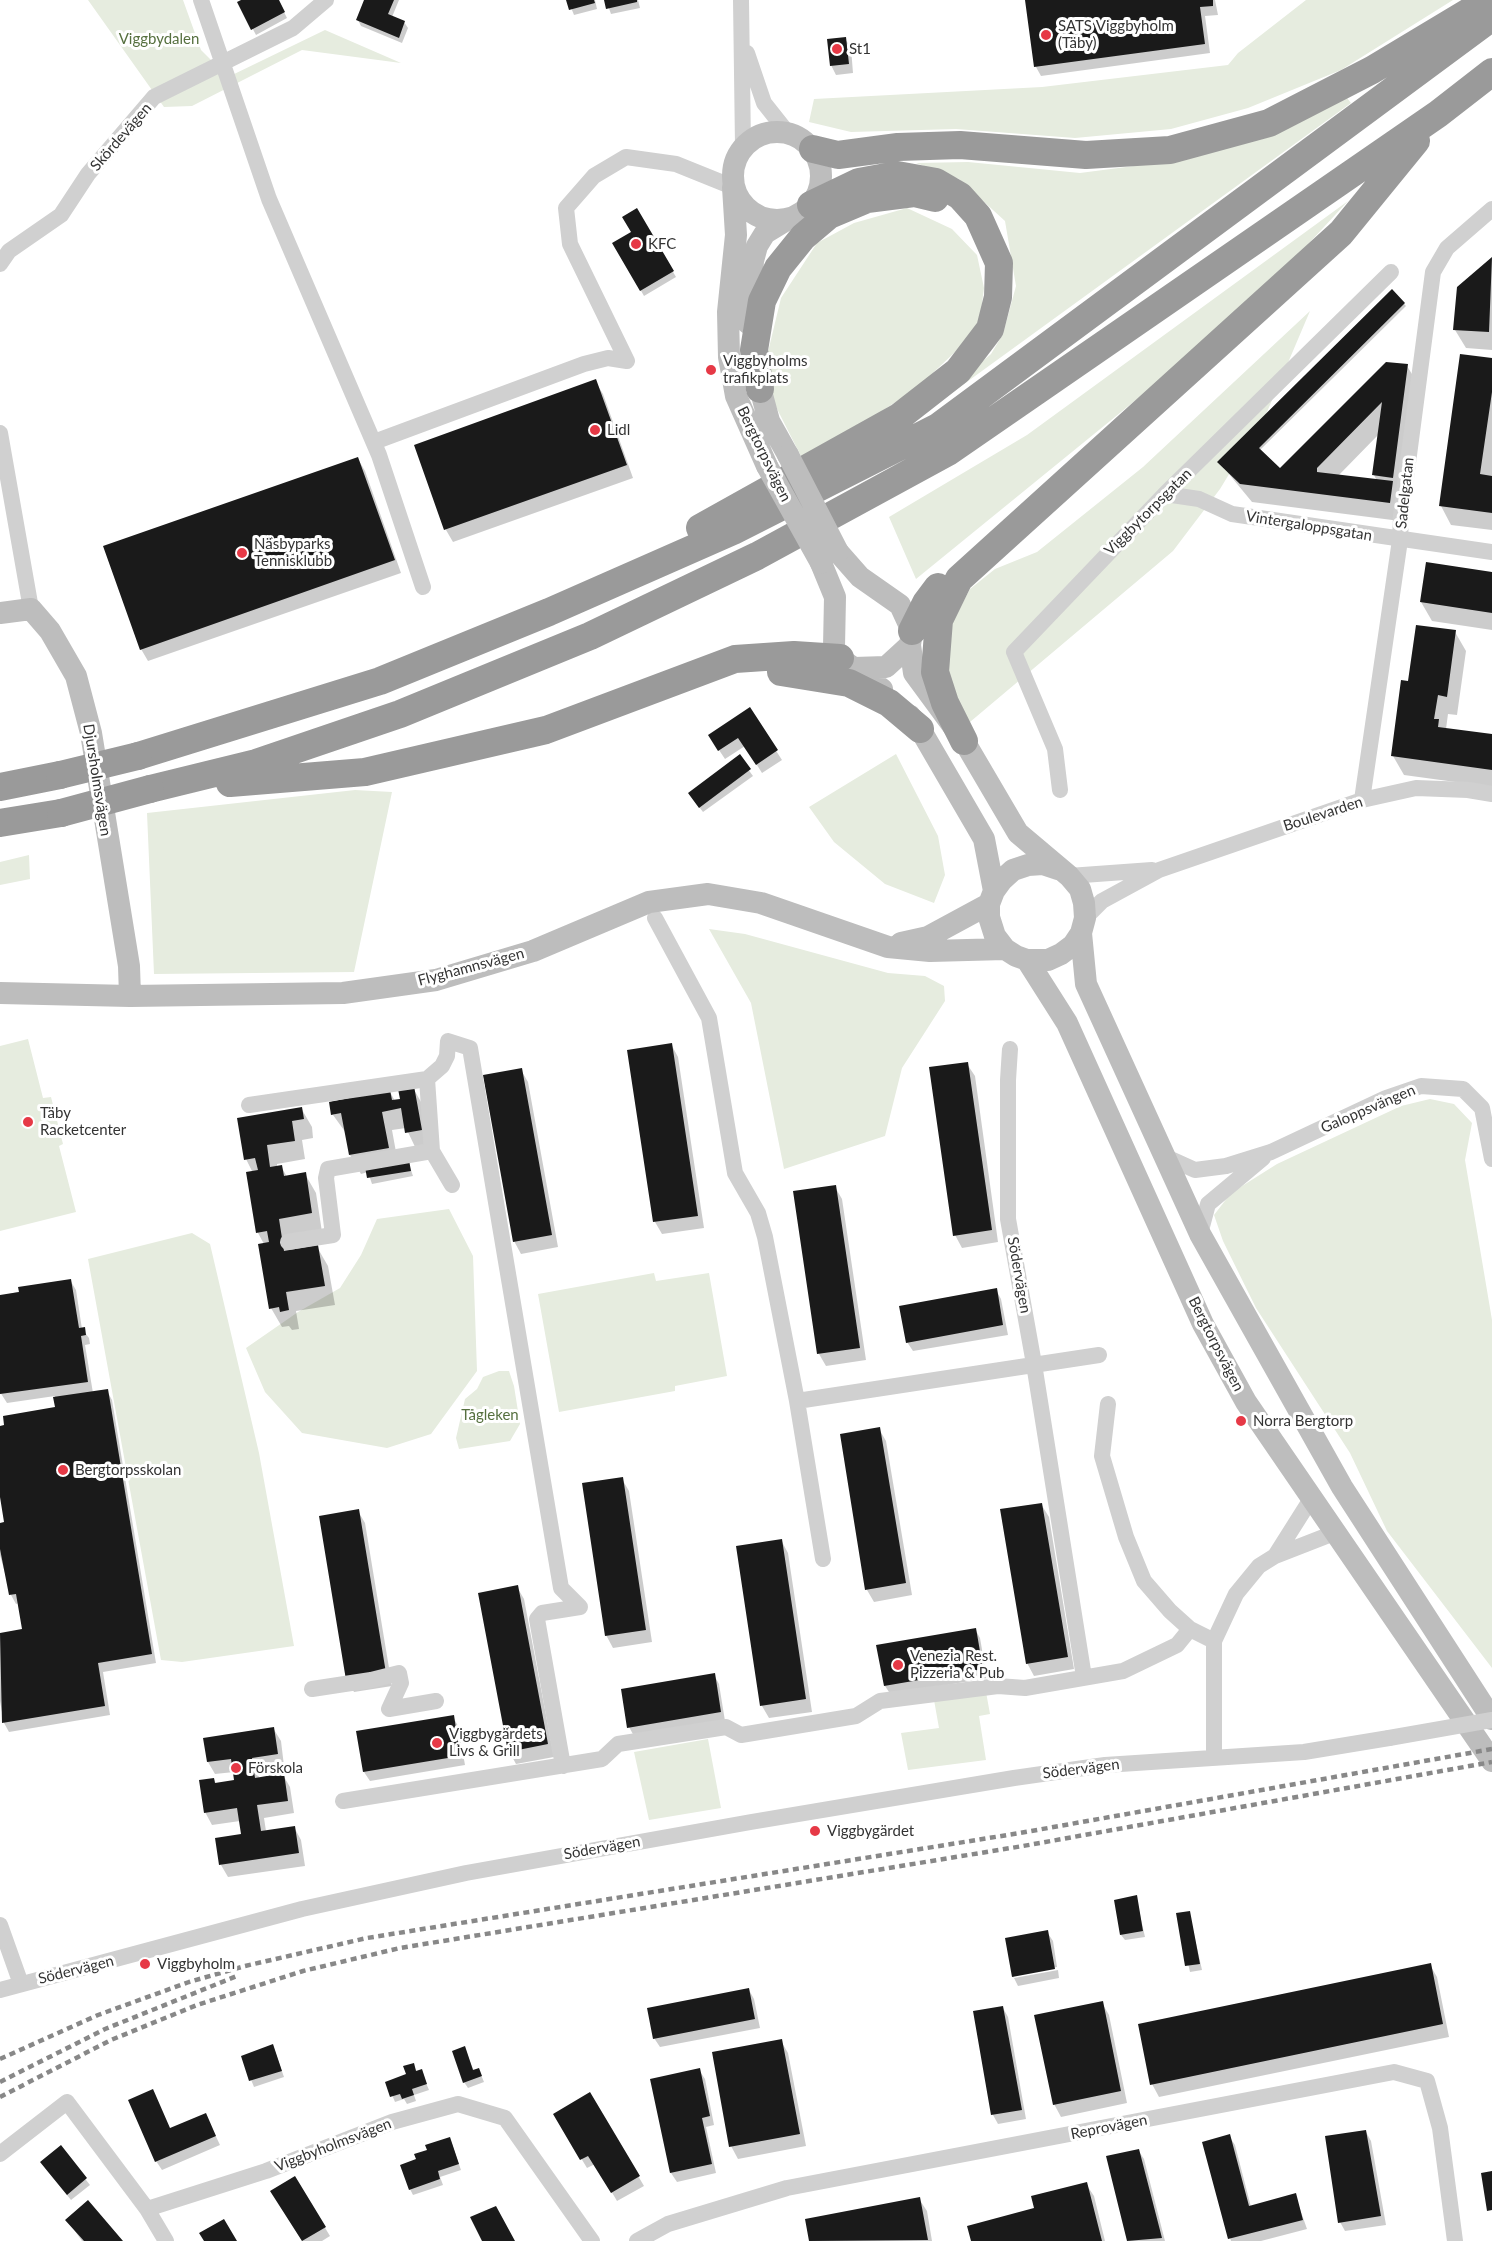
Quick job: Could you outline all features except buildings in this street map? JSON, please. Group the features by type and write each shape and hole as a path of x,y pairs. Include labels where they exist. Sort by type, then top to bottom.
{"highway":[{"path":"813,149 838,155 898,147 960,145 1086,155 1170,150 1269,123 1372,70 1489,0"},
{"path":"0,787 138,756 380,681 549,612 734,531 938,427 1492,17"},
{"path":"0,823 61,813 256,763 400,714 590,636 757,556 948,452 1438,114 1492,72"},
{"path":"964,741 945,703 935,672 939,620 959,579 1341,233 1438,114"},
{"path":"549,612 899,417 958,371 990,329 998,297 999,263 978,216 960,196 936,182 897,175 859,182 800,212"},
{"path":"759,389 754,350 762,301 778,268 803,237 829,215 867,198 914,193 946,201 969,215 992,246"},
{"path":"911,638 926,603 949,573 1001,528 1088,463"},
{"path":"150,789 365,772 546,730 735,659 794,655 847,663"},
{"path":"698,672 793,673 849,684 889,703 920,729"}],"main road":[{"path":"787,132 801,138 813,149 820,162 822,177 819,192 800,212 771,221 751,213 737,197 733,187 735,160 743,146 756,136 787,132"},
{"name":"Bergtorpsvägen","path":"733,187 736,235 728,312 729,357 736,396 766,466 830,558 900,605 911,638 914,673 964,741 1018,833 1080,889 1084,903 1086,984 1200,1234 1342,1487 1492,1719"},
{"name":"Bergtorpsvägen","path":"800,212 765,233 757,246 753,261 747,336 769,421 788,455 830,558 835,597 834,647 847,663"},
{"path":"0,613 31,609"},
{"name":"Djursholmsvägen","path":"31,609 50,631 76,676 91,733 129,966 130,996"},
{"path":"847,663 870,670 886,667 911,638"},
{"path":"847,663 895,698 920,729 984,839 992,897 989,917 995,936 1005,949 1027,960 1047,960 1073,945 1083,926"},
{"path":"888,947 928,937 992,897 1013,870 1028,865 1043,864 1063,872"},
{"name":"Flyghamnsvägen","path":"0,993 130,996 343,993 436,980 533,951 649,902 708,894 761,903 888,947 930,951 1005,949"},
{"name":"Bergtorpsvägen","path":"1027,960 1067,1023 1203,1324 1246,1402 1492,1761"}],"street":[{"path":"201,0 225,64 269,199 374,442 423,587"},
{"name":"Skördevägen","path":"0,264 9,251 61,214 88,174 154,98 293,28 326,0"},
{"path":"741,0 743,146"},
{"path":"742,37 764,103 787,132"},
{"path":"374,442 584,364 608,358 627,361 570,244 566,208 600,171 626,157 676,164 733,187"},
{"name":"Sadelgatan","path":"1362,801 1400,540 1401,516 1433,272 1446,248 1492,209"},
{"name":"Viggbytorpsgatan","path":"1060,790 1056,749 1014,652 1165,494 1391,272"},
{"path":"0,433 31,609"},
{"name":"Vintergaloppsgatan","path":"1165,494 1199,499 1232,514 1492,552"},
{"name":"Boulevarden","path":"1083,926 1102,901 1159,870 1362,801 1416,788 1468,790 1492,794"},
{"name":"Boulevarden","path":"1063,872 1159,870"},
{"path":"655,918 709,1018 735,1173 761,1221 797,1401 824,1559"},
{"path":"249,1106 427,1079 442,1066 448,1041 470,1048 561,1588 580,1607 542,1613 537,1619 563,1766"},
{"name":"Södervägen","path":"1010,1049 1008,1219 1035,1364 1084,1677"},
{"path":"427,1079 432,1151 452,1185"},
{"name":"Galoppsvängen","path":"1164,1156 1195,1170 1226,1166 1271,1152 1386,1098 1421,1086 1463,1089 1482,1108 1492,1160"},
{"path":"288,1242 333,1235 326,1178 328,1169 432,1151"},
{"name":"Galoppsvängen","path":"1200,1234 1208,1204 1271,1152"},
{"path":"797,1401 1099,1355"},
{"path":"1108,1404 1102,1456 1126,1537 1144,1581 1170,1611 1190,1629 1214,1641"},
{"path":"1275,1556 1311,1499"},
{"path":"1214,1756 1214,1641 1236,1594 1259,1566 1275,1556 1334,1533"},
{"path":"343,1802 602,1759 618,1744 726,1727 741,1735 856,1716 880,1701 998,1686 1025,1688 1123,1671 1177,1645 1190,1629"},
{"path":"312,1689 371,1680 399,1673 400,1683 389,1709 436,1701"},
{"name":"Södervägen","path":"0,1990 302,1909 466,1873 1014,1778 1105,1765 1214,1756 1304,1752 1492,1719"},
{"path":"0,1925 21,1984"},
{"name":"Reprovägen","path":"637,2241 668,2224 787,2188 1394,2072 1427,2080 1440,2128 1455,2241"},
{"path":"0,2154 67,2102 147,2209 166,2241"},
{"name":"Viggbyholmsvägen","path":"147,2209 266,2171 428,2111 458,2104 505,2118 536,2158 592,2241"}],"green space":[{"name":"Viggbydalen","path":"88,0 183,0 201,50 228,77 325,30 401,63 302,50 192,106 164,107"},
{"path":"1306,0 1453,0 1341,70 1248,108 1171,129 1075,138 956,129 851,132 809,122 814,99 1042,87 1228,65 1238,53"},
{"path":"1347,98 1351,103 942,400 942,396 991,354 1003,334 1016,286 1005,221 959,179 916,163 968,162 1080,173 1180,160"},
{"path":"1348,201 1250,307 916,579 889,517 1027,435"},
{"path":"907,208 952,229 977,255 984,288 980,319 973,335 917,388 804,462 774,403 767,356 781,298 817,243 854,223"},
{"path":"1310,311 1267,412 1220,489 1173,551 970,722 954,697 946,664 950,626 970,589 995,569 1037,552 1143,467"},
{"path":"896,754 938,836 945,875 934,903 885,884 834,842 809,807"},
{"path":"355,790 392,792 354,972 154,974 147,813"},
{"path":"29,855 30,879 0,885 0,862"},
{"path":"709,929 745,934 888,973 925,976 944,986 945,1001 902,1068 885,1136 784,1169 751,1003"},
{"name":"Täby Racketcenter","path":"28,1039 43,1098 51,1097 63,1144 59,1146 76,1212 0,1231 0,1046"},
{"path":"1430,1099 1454,1104 1472,1123 1465,1160 1492,1320 1492,1668 1387,1531 1350,1453 1256,1308 1223,1241 1214,1215 1231,1193 1277,1164 1401,1106"},
{"path":"449,1209 473,1256 477,1371 431,1434 387,1448 302,1433 265,1392 246,1348 298,1312 340,1288 361,1255 377,1219"},
{"path":"192,1233 210,1244 259,1453 294,1646 182,1662 161,1660 88,1259"},
{"path":"654,1273 656,1281 709,1273 727,1376 675,1386 675,1391 559,1412 538,1294"},
{"name":"Tågleken","path":"499,1371 509,1371 514,1386 520,1424 510,1441 459,1449 456,1438 465,1399 477,1389 483,1377"},
{"path":"986,1692 990,1714 979,1716 986,1760 908,1770 901,1733 939,1728 934,1700"},
{"path":"708,1739 721,1808 649,1820 634,1752"}],"railway":[{"path":"0,2059 98,2015 189,1982 245,1966 367,1938 1020,1833 1492,1749"},
{"path":"0,2097 111,2040 197,2005 303,1971 400,1948 1023,1846 1492,1762"},
{"path":"0,2082 105,2029 237,1976"}],"place":[{"name":"SATS Viggbyholm (Täby)","path":"1046,35"},
{"name":"St1","path":"837,49"},
{"name":"KFC","path":"636,244"},
{"name":"Viggbyholms trafikplats","path":"711,370"},
{"name":"Lidl","path":"595,430"},
{"name":"Näsbyparks Tennisklubb","path":"242,553"},
{"name":"Täby Racketcenter","path":"28,1122"},
{"name":"Norra Bergtorp","path":"1241,1421"},
{"name":"Bergtorpsskolan","path":"63,1470"},
{"name":"Venezia Rest. Pizzeria & Pub","path":"898,1665"},
{"name":"Viggbygärdets Livs & Grill","path":"437,1743"},
{"name":"Förskola","path":"236,1768"},
{"name":"Viggbygärdet","path":"815,1831"},
{"name":"Viggbyholm","path":"145,1964"}]}
